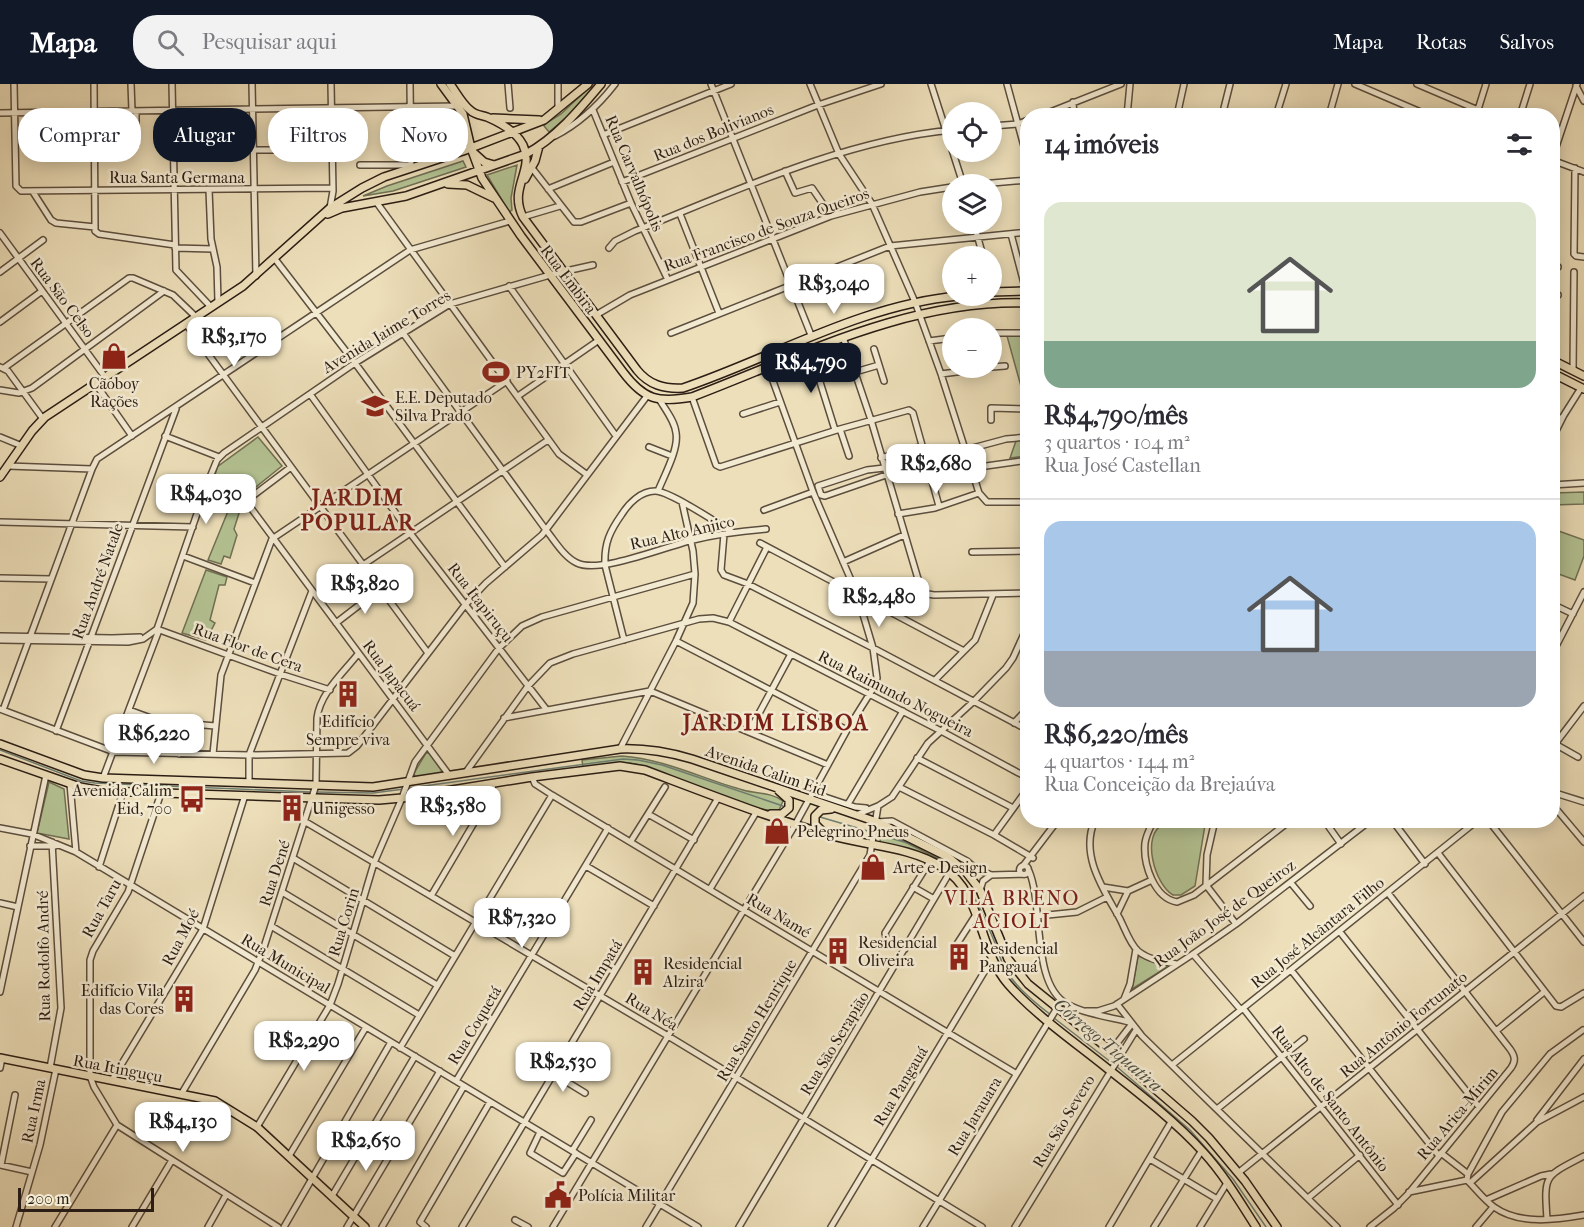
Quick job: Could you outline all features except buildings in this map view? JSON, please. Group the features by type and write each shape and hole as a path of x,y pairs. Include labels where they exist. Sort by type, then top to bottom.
{"main road":[{"name":"Rua Embira","path":"441,84 458,106"},
{"path":"450,84 470,110 514,132 526,154"},
{"path":"468,149 544,120 588,84"},
{"path":"318,220 337,210 406,196 526,154 570,119 601,84"},
{"path":"488,117 544,120"},
{"name":"Rua Embira","path":"468,136 478,171 510,221 631,383 647,396"},
{"path":"519,189 532,168 542,143"},
{"path":"471,148 479,159 496,165"},
{"name":"Rua Embira","path":"526,154 517,204 523,217 641,375 653,384 664,387 683,387 764,356"},
{"path":"0,477 43,419 256,276 330,208 384,177 433,162"},
{"path":"436,185 464,184 496,199"},
{"path":"1002,291 1020,291"},
{"path":"764,356 811,336 915,302 942,298"},
{"path":"647,396 672,400 692,398 810,350 920,314 983,303 1020,303"},
{"path":"1560,364 1584,376"},
{"path":"1560,377 1583,388"},
{"name":"Avenida Calim Eid","path":"0,744 49,769 70,784 91,789 245,795 373,787 404,791 449,775 639,748 669,753 847,808 856,815 948,857 966,872 980,890 1012,966 1028,984 1111,1051 1113,1064 1202,1150 1256,1227"},
{"name":"Avenida Calim Eid","path":"0,759 103,778 249,782 357,801 404,791 493,783 628,766 645,770 795,825 832,836 873,843 930,861 950,872 967,892 992,959 1007,983 1048,1020 1192,1121 1238,1173 1277,1227"},
{"path":"757,811 778,815 789,810 788,798 773,787"},
{"path":"832,836 816,826 816,814 824,809 847,808"},
{"name":"Rua Itinguçu","path":"1,1058 215,1101 257,1127 365,1227"}],"street":[{"path":"14,84 14,113"},
{"path":"94,84 94,108"},
{"path":"131,84 134,108"},
{"path":"172,84 172,108"},
{"path":"252,84 252,108"},
{"path":"331,84 332,108 458,106"},
{"path":"360,165 411,167 410,84"},
{"path":"508,84 510,108"},
{"path":"558,84 569,101"},
{"path":"558,84 558,110"},
{"path":"542,143 573,126 594,110 615,84"},
{"path":"711,84 811,336"},
{"path":"603,135 731,84"},
{"path":"810,84 839,154 872,204 920,314 979,493 984,500 991,502 1020,502"},
{"name":"Rua dos Bolivianos","path":"622,182 818,105 880,84"},
{"path":"931,84 942,112"},
{"path":"1007,84 1020,131"},
{"path":"1059,108 1110,86 1121,84"},
{"path":"1128,108 1130,84"},
{"path":"1179,108 1184,84"},
{"path":"1224,108 1230,84"},
{"path":"1278,108 1286,84"},
{"path":"1331,108 1338,84"},
{"path":"1355,84 1411,108"},
{"path":"1417,84 1467,108"},
{"path":"1479,108 1486,84"},
{"path":"1522,108 1530,84"},
{"path":"1577,85 1584,101"},
{"path":"1560,135 1577,85"},
{"path":"1073,102 1073,108"},
{"name":"Rua Carvalhópolis","path":"594,110 631,203 668,280"},
{"path":"0,113 18,113"},
{"name":"Rua Santa Germana","path":"14,113 15,186 21,191 333,189"},
{"path":"1002,125 1018,124"},
{"path":"609,248 615,241 643,228 785,171 839,154 911,136 942,131"},
{"path":"94,162 95,231 99,234 175,247 213,249"},
{"path":"173,162 177,273 211,307"},
{"path":"253,162 256,276"},
{"path":"330,208 333,189 332,162"},
{"path":"548,189 615,162"},
{"path":"1560,162 1584,172"},
{"path":"382,165 384,177"},
{"path":"532,168 571,220 578,223 631,203"},
{"path":"1575,168 1574,254 1584,256"},
{"path":"785,171 796,193 812,189 831,216"},
{"path":"1002,182 1020,181"},
{"name":"Rua Francisco de Souza Queiros","path":"596,315 630,295 831,216 942,188"},
{"path":"333,189 337,197 345,199"},
{"path":"209,190 213,249 217,267 218,302"},
{"path":"33,192 51,220 56,223 95,227"},
{"path":"377,203 548,440 563,459 586,474"},
{"path":"523,217 560,206"},
{"path":"680,214 719,314"},
{"path":"510,221 410,250 97,459 71,524 31,639 2,710 114,752 341,755 353,751 465,604 546,530 647,396"},
{"name":"Rua São Celso","path":"0,233 105,376"},
{"path":"671,333 890,246 1020,233"},
{"path":"977,234 980,246"},
{"path":"1011,234 1020,266"},
{"path":"0,272 43,240"},
{"path":"275,259 355,363 505,567"},
{"name":"Avenida Jaime Torres","path":"219,457 355,363 450,304 562,271 593,265"},
{"path":"1573,370 1576,273"},
{"path":"43,419 2,367 123,281 133,278 175,296 196,317"},
{"path":"509,286 616,436"},
{"path":"0,322 42,291"},
{"path":"0,390 24,392 164,291"},
{"path":"186,324 428,653"},
{"path":"403,333 546,530 573,561 591,567 605,565"},
{"path":"1002,333 1020,333"},
{"path":"843,338 871,420 920,587 928,594 1020,594"},
{"path":"929,341 942,339"},
{"path":"518,396 598,340"},
{"path":"810,350 837,430 849,456"},
{"path":"874,350 884,381"},
{"path":"553,1227 745,910 847,730 870,694 877,678 873,648 857,594 813,492 764,356"},
{"path":"855,372 879,365"},
{"path":"213,754 220,680 272,539 507,381"},
{"path":"95,383 132,436"},
{"path":"1560,423 1583,388"},
{"name":"Rua Itapiruçu","path":"310,394 410,533 546,709"},
{"path":"692,398 717,467 907,409 913,413 939,506"},
{"path":"658,491 676,441 676,432 659,399"},
{"path":"743,414 780,402"},
{"name":"Rua André Natale","path":"56,730 176,408"},
{"path":"991,420 991,408 1020,409"},
{"path":"1560,419 1564,415"},
{"path":"103,778 158,629 208,482 219,457 165,436"},
{"path":"0,437 22,446"},
{"path":"965,450 1020,437"},
{"path":"363,565 548,440"},
{"path":"882,458 922,446"},
{"path":"649,447 672,456"},
{"path":"972,468 1020,461"},
{"path":"8,466 92,469"},
{"path":"248,504 250,498 291,467"},
{"path":"884,468 867,470 818,486 821,495 825,496 886,475"},
{"path":"1560,484 1584,483"},
{"name":"Rua Japacuá","path":"215,488 226,489 242,505 248,504 449,775"},
{"path":"624,640 612,596 604,553 607,537 627,507 645,493 658,491 682,502 732,532"},
{"path":"764,510 813,492"},
{"path":"898,514 939,506 979,493"},
{"path":"621,749 693,603 695,574 691,540 682,502"},
{"path":"0,522 193,527"},
{"name":"Rua Alto Anjico","path":"605,565 691,540 732,532 766,529"},
{"path":"724,534 722,571 724,575 748,584 1020,726"},
{"path":"843,562 904,535"},
{"path":"760,543 964,651"},
{"path":"729,622 767,547"},
{"path":"972,552 1020,551"},
{"path":"183,556 255,583"},
{"name":"Rua Corin","path":"257,1127 330,1005 374,863 415,762 426,744 499,648 532,620 695,574"},
{"path":"0,578 51,579"},
{"path":"336,623 380,589"},
{"path":"249,782 249,755 312,591"},
{"path":"1560,639 1584,592"},
{"path":"935,680 977,636 993,594"},
{"path":"1560,608 1573,614"},
{"name":"Rua Raimundo Nogueira","path":"466,772 528,686 544,668 557,659 706,618 729,622 1020,774"},
{"path":"0,638 133,642 143,639 158,629"},
{"name":"Rua Flor de Cera","path":"158,629 330,690"},
{"path":"676,641 847,730"},
{"path":"856,815 892,797 917,758 941,731 974,702 1006,668 1020,645"},
{"name":"Rua Dené","path":"182,1094 258,962 314,792 317,713 330,690 358,654"},
{"path":"749,732 791,654"},
{"path":"504,718 650,691 828,765"},
{"path":"1560,738 1584,706"},
{"path":"129,710 159,721 215,726"},
{"path":"866,808 847,808 903,711"},
{"path":"1014,723 1020,717"},
{"path":"179,754 184,724"},
{"path":"1560,749 1578,757"},
{"path":"917,758 1013,808"},
{"path":"0,992 32,834 49,769"},
{"name":"Rua Namé","path":"532,777 535,784 552,795 1015,1073"},
{"path":"431,896 491,794 493,783"},
{"path":"70,784 76,852"},
{"path":"631,841 665,787"},
{"path":"899,787 1032,856"},
{"path":"99,867 123,792"},
{"name":"Rua Taru","path":"90,1076 90,960 130,885 161,793"},
{"path":"1560,794 1584,802"},
{"name":"Rua Moé","path":"112,1080 203,929 245,795"},
{"path":"400,1048 552,795"},
{"name":"Rua Impatá","path":"462,1227 718,798"},
{"path":"993,835 1020,799"},
{"name":"Rua Santo Henrique","path":"646,1227 870,855 878,806"},
{"path":"710,889 757,811"},
{"path":"648,814 694,840"},
{"path":"1560,814 1584,842"},
{"name":"Rua Néa","path":"304,821 668,1036 982,1227"},
{"path":"876,824 892,821 967,861 977,870"},
{"name":"Rua Municipal","path":"0,828 32,834 76,852 693,1226"},
{"name":"Rua Coquetá","path":"456,1081 608,828"},
{"path":"1024,871 1052,828"},
{"path":"1092,828 1090,850 1095,871 1136,949 1156,960 1177,964"},
{"path":"1150,828 1145,847 1152,880 1165,898 1177,902 1188,898 1281,828"},
{"path":"1213,828 1207,855 1206,885 1236,924"},
{"path":"1330,828 1341,844"},
{"name":"Rua João José de Queiroz","path":"1086,1011 1104,1010 1124,1000 1236,924 1361,828"},
{"path":"1398,828 1425,864"},
{"name":"Rua José Alcântara Filho","path":"1172,1065 1468,828"},
{"path":"1494,828 1584,942"},
{"path":"30,846 52,844"},
{"name":"Rua Rodolfo André","path":"52,844 61,1008 53,1068"},
{"path":"1438,853 1544,992 1558,1007 1584,993"},
{"path":"948,857 991,875 1024,871"},
{"path":"293,858 455,956"},
{"path":"905,949 884,935 930,861"},
{"path":"586,866 654,906"},
{"path":"1024,871 1032,885 1044,961 1051,987 1057,996 1067,1004 1132,1025"},
{"name":"Rua São Serapião","path":"739,1227 950,872"},
{"path":"980,890 983,881 991,875"},
{"path":"1102,886 1128,891 1152,880"},
{"path":"1291,883 1310,906"},
{"path":"914,886 934,899"},
{"path":"1117,914 1128,891"},
{"path":"282,892 437,986"},
{"name":"Rua Arica-Mirim","path":"1370,1227 1398,1205 1515,1061 1514,1055 1496,1031 1388,893"},
{"name":"Rua Antônio Fortunato","path":"1238,1173 1584,896"},
{"path":"1038,916 1077,912 1107,897"},
{"path":"0,903 18,906"},
{"path":"957,944 976,913"},
{"path":"271,926 419,1016"},
{"path":"1340,932 1479,1107"},
{"path":"1124,1000 1130,984 1136,949"},
{"name":"Rua Alto de Santo Antônio","path":"1193,954 1282,1057 1398,1205"},
{"name":"Rua Pangauá","path":"831,1227 992,959"},
{"path":"1291,970 1440,1154 1468,1179 1493,1207 1516,1218 1547,1219 1584,1215"},
{"path":"1496,1031 1544,992"},
{"path":"1117,1004 1132,1025 1337,1227"},
{"name":"Rua Jarauara","path":"923,1227 1015,1073 1057,1008"},
{"path":"1111,1051 1132,1025"},
{"name":"Rua São Severo","path":"1015,1227 1113,1064 1132,1025"},
{"path":"289,1156 366,1027"},
{"path":"1468,1179 1503,1112 1543,1061 1582,1030"},
{"path":"1217,1109 1304,1039"},
{"path":"284,1227 391,1042"},
{"path":"571,1044 604,1064"},
{"path":"332,1196 415,1056"},
{"path":"0,1068 1,1058"},
{"path":"1536,1122 1584,1059"},
{"name":"Rua Irma","path":"16,1227 44,1130 53,1068"},
{"path":"347,1227 440,1071"},
{"path":"554,1074 585,1093"},
{"path":"90,1076 117,1125 278,1227"},
{"path":"382,1227 464,1086"},
{"path":"15,1095 0,1165 32,1172"},
{"path":"1409,1192 1468,1179 1536,1122 1584,1097"},
{"path":"426,1227 420,1222 490,1102"},
{"path":"540,1132 527,1150 566,1174 574,1152 591,1120"},
{"path":"1109,1227 1172,1122"},
{"path":"55,1227 117,1125"},
{"path":"1154,1227 1202,1150"},
{"path":"1308,1198 1359,1155"},
{"path":"1486,1200 1541,1176 1552,1174 1584,1156"},
{"path":"1150,1159 1217,1199"},
{"path":"132,1227 172,1160"},
{"path":"1547,1219 1545,1188 1552,1174"},
{"path":"1200,1227 1227,1183"},
{"path":"208,1227 226,1195"},
{"path":"1476,1227 1493,1207"},
{"path":"515,1220 528,1227"}],"green space":[{"path":"593,84 596,84 573,112 549,132 545,124 561,114"},
{"path":"460,162 464,162 466,167 393,191 363,196"},
{"path":"517,165 511,198 512,210 509,212 487,175"},
{"path":"1007,336 1020,336 1020,383"},
{"path":"258,437 282,466 241,499 223,485 213,483 217,467"},
{"path":"1017,438 1020,438 1020,457 1010,458"},
{"path":"1584,492 1584,504 1560,505 1560,493"},
{"path":"233,499 241,507 234,529 237,535 230,558 224,556 221,564 208,560"},
{"path":"1560,531 1584,540 1584,556 1575,580 1560,575"},
{"path":"206,570 227,577 225,585 219,585 210,620 215,623 206,640 182,633"},
{"path":"426,753 429,753 442,771 441,774 415,777 414,773"},
{"path":"622,756 668,765 743,790 774,796 783,801 779,810 762,810 702,790 645,766 629,763 583,768 582,760"},
{"path":"49,782 64,789 69,839 37,833"},
{"path":"1159,828 1205,828 1195,886 1181,895 1173,895 1166,889 1156,871 1152,848"},
{"path":"881,830 939,859 954,872 924,857 880,843"},
{"path":"1138,956 1169,966 1132,989"}],"waterway":[{"name":"Córrego Tiquatira","path":"0,750 81,781 95,783 311,792"},
{"name":"Córrego Tiquatira","path":"409,788 623,759 662,765 783,806"},
{"name":"Córrego Tiquatira","path":"316,792 373,793 404,789"},
{"name":"Córrego Tiquatira","path":"820,817 871,832"},
{"name":"Córrego Tiquatira","path":"875,834 925,850 940,859 960,877 980,908 1009,975 1026,994 1051,1015"},
{"name":"Córrego Tiquatira","path":"1054,1018 1112,1063"},
{"name":"Córrego Tiquatira","path":"1116,1066 1190,1130 1233,1179 1266,1227"}],"place":[{"name":"Cãoboy Rações","path":"114,356"},
{"name":"PY2FIT","path":"496,372"},
{"name":"E.E. Deputado Silva Prado","path":"375,406"},
{"name":"Edifício Sempre viva","path":"348,694"},
{"name":"Avenida Calim Eid, 700","path":"192,799"},
{"name":"Unigesso","path":"292,808"},
{"name":"Pelegrino Pneus","path":"777,831"},
{"name":"Arte e Design","path":"873,867"},
{"name":"Residencial Oliveira","path":"838,951"},
{"name":"Residencial Pangauá","path":"959,957"},
{"name":"Residencial Alzira","path":"643,972"},
{"name":"Edifício Vila das Cores","path":"184,999"},
{"name":"Polícia Militar","path":"558,1195"}],"district":[{"name":"JARDIM POPULAR","path":"358,510"},
{"name":"JARDIM LISBOA","path":"776,722"},
{"name":"VILA BRENO ACIOLI","path":"1012,910"}]}
